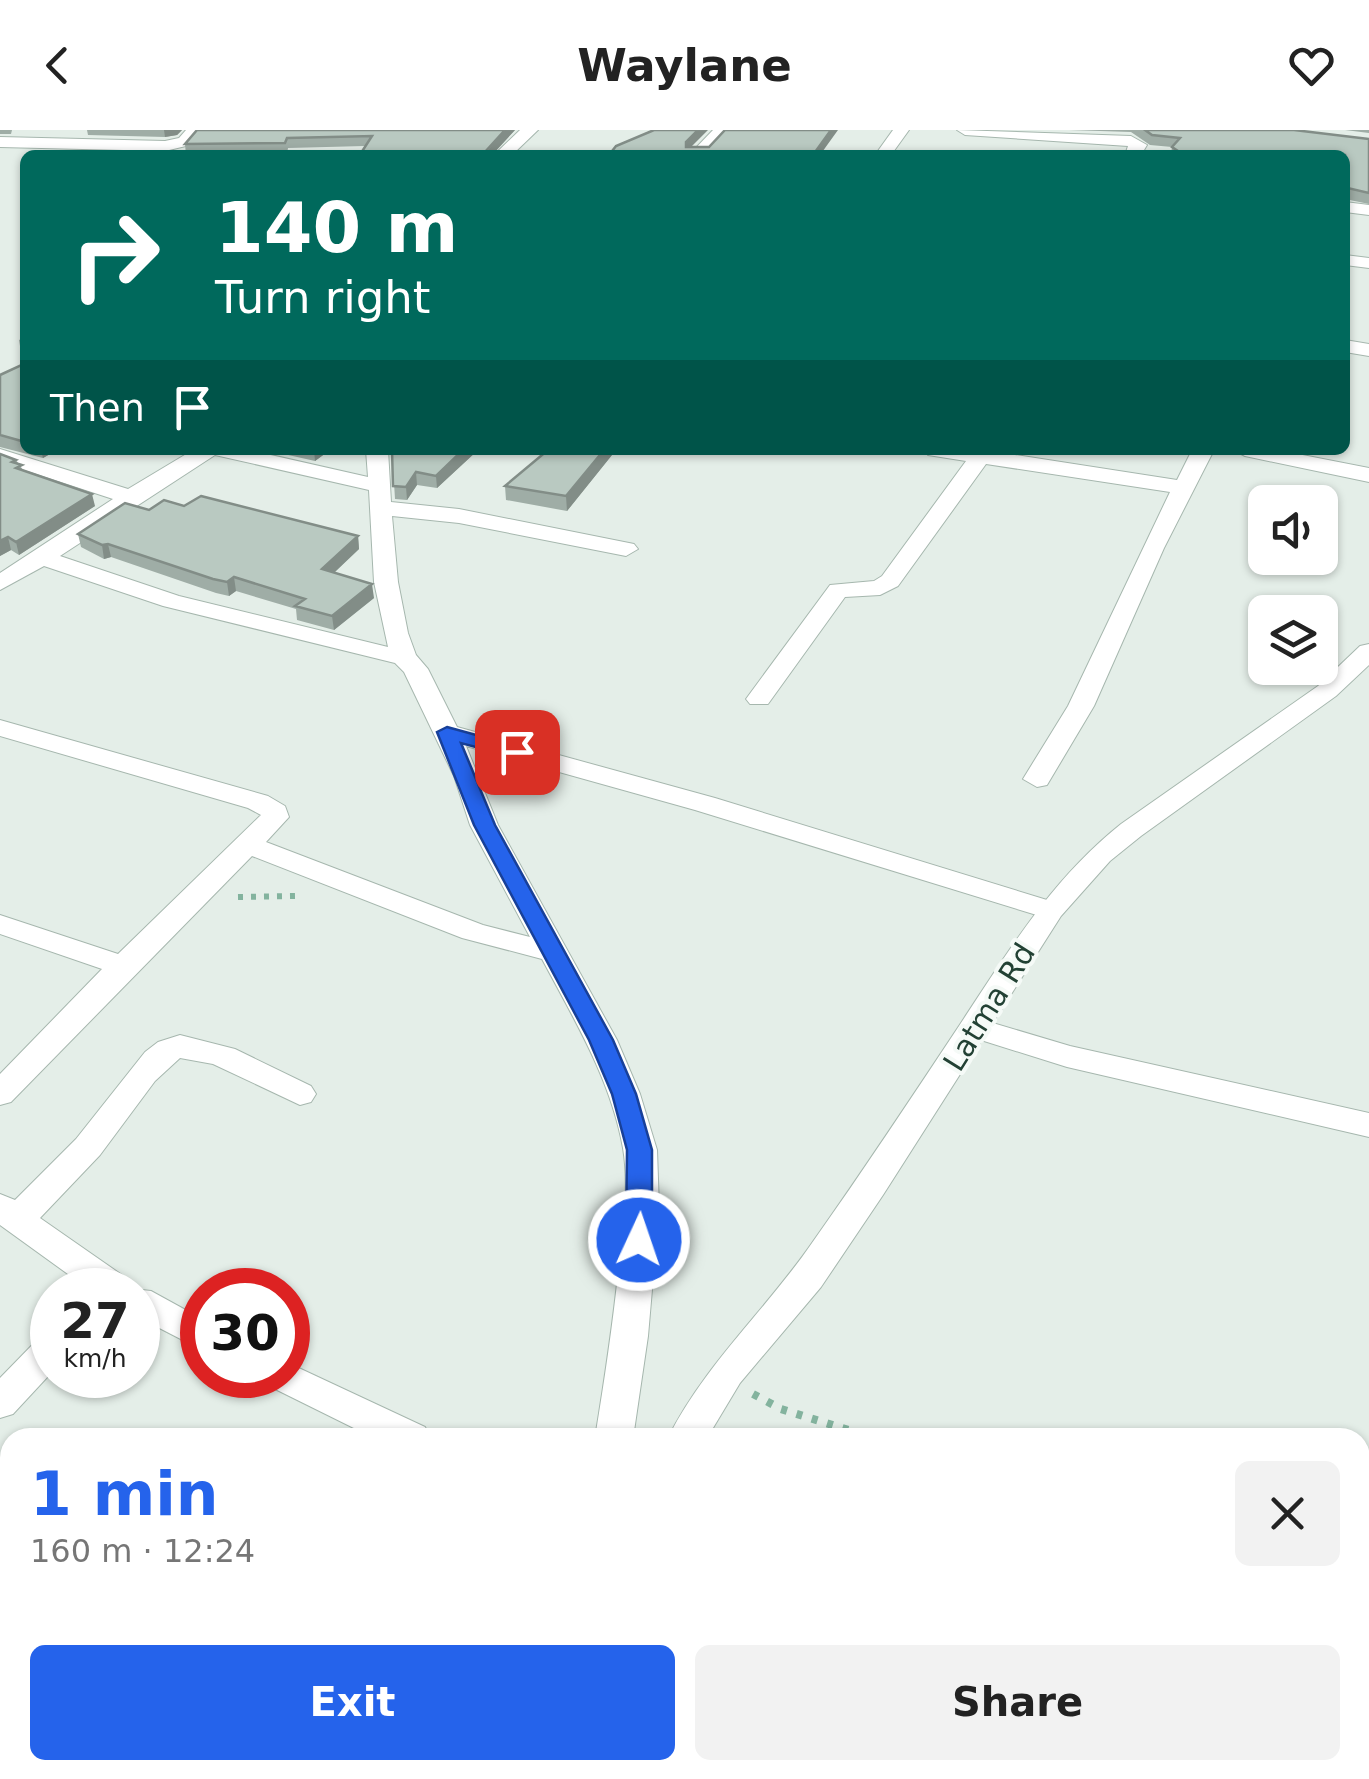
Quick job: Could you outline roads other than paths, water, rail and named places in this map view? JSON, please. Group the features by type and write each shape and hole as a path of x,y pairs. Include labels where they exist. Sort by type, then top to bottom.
{"street":[{"path":"0,142 174,146 188,140 195,130"},
{"path":"508,150 530,130"},
{"path":"701,150 722,130"},
{"path":"966,130 1131,141 1140,145 1136,150"},
{"path":"0,455 130,497"},
{"path":"0,583 200,455"},
{"path":"237,455 459,516 626,549"},
{"path":"377,455 384,560 396,636 404,658 414,669 447,732 484,825 601,1040 624,1094 640,1150 642,1208 630,1336 616,1428"},
{"path":"974,455 1182,487"},
{"path":"1037,780 1081,706 1200,455"},
{"path":"1270,455 1369,475"},
{"path":"758,698 838,590 880,588 890,580 981,456"},
{"path":"42,558 171,601 404,658"},
{"name":"Latma Rd","path":"693,1428 727,1374 808,1277 976,1028 1050,910 1100,855 1326,690 1369,652"},
{"path":"0,728 272,808 275,817 0,1094"},
{"path":"447,732 704,804 961,886 1050,910"},
{"path":"250,846 356,884 456,929 493,941 551,951"},
{"path":"0,924 123,966"},
{"path":"976,1028 1086,1061 1369,1125"},
{"path":"85,1268 9,1213 90,1144 155,1062 173,1046 190,1046 222,1058 300,1094"},
{"path":"0,1404 30,1372"},
{"path":"310,1390 385,1428"}]}
